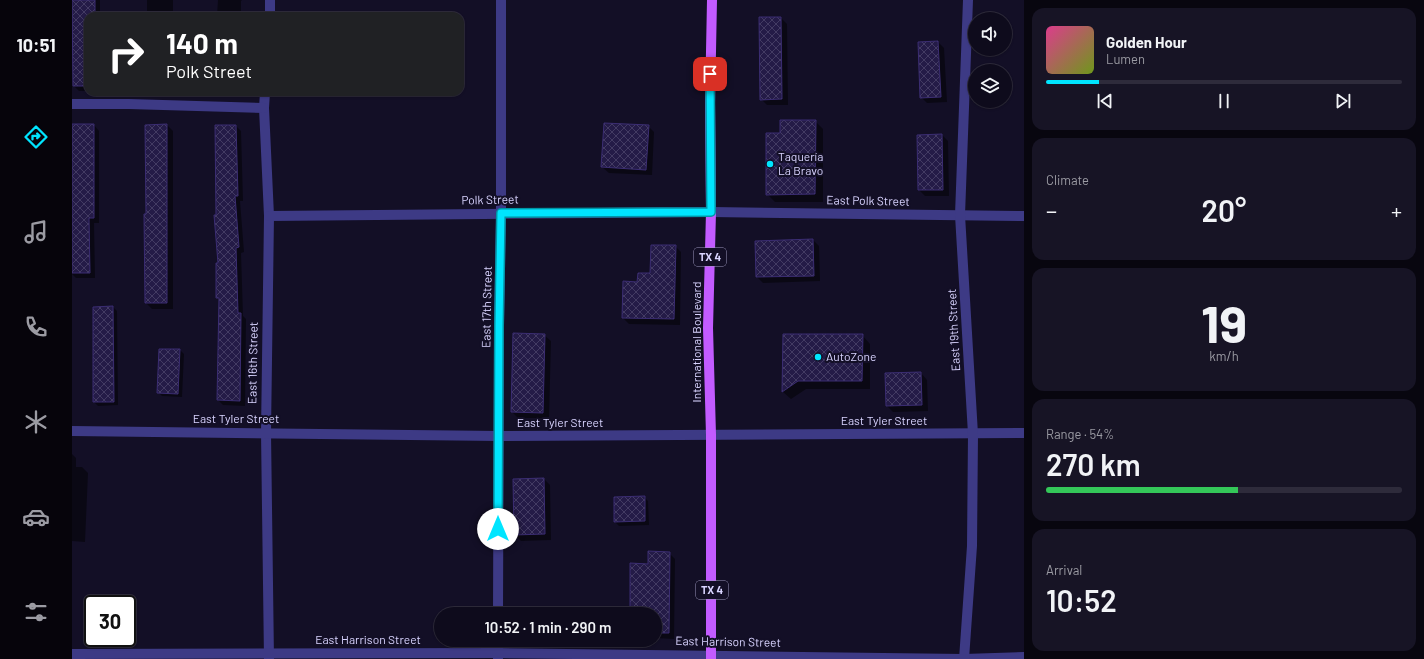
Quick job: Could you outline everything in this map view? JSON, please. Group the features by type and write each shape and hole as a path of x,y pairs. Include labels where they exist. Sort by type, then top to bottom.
{"main road":[{"name":"International Boulevard","path":"712,0 710,103 711,212 708,328 711,435 712,657"}],"street":[{"path":"270,0 270,12"},
{"name":"East 17th Street","path":"498,607 501,0"},
{"name":"East 19th Street","path":"964,659 972,546 973,434 960,215 968,0"},
{"name":"East 16th Street","path":"265,96 264,108 270,216 266,432 266,543 269,656"},
{"path":"72,104 264,108"},
{"name":"Polk Street","path":"270,216 711,212"},
{"name":"East Polk Street","path":"711,212 1024,216"},
{"name":"East Tyler Street","path":"72,432 266,432 499,436 1024,433"},
{"name":"East Harrison Street","path":"72,654 964,659 1024,657"}],"building":[{"path":"72,0 95,0 95,12 84,12 84,86 73,86"},
{"path":"759,17 781,17 782,99 760,100"},
{"path":"938,41 941,97 920,98 918,42"},
{"path":"780,120 816,120 815,194 766,195 766,133 780,133"},
{"path":"604,123 649,125 646,170 601,167"},
{"path":"72,124 94,124 94,218 89,218 90,273 72,273"},
{"path":"167,124 167,303 145,303 145,125"},
{"path":"215,125 236,125 238,196 235,196 239,247 236,248 238,313 241,313 240,401 217,400 219,298 216,298 216,263 218,263 214,215 216,215"},
{"path":"942,134 943,190 918,190 917,135"},
{"path":"813,239 814,276 756,277 755,241"},
{"path":"651,245 676,245 674,319 622,318 623,281 637,282 638,273 650,273"},
{"path":"113,306 114,402 93,402 93,307"},
{"path":"513,333 545,334 543,413 511,412"},
{"path":"783,334 863,334 862,381 798,381 782,392"},
{"path":"159,349 180,349 178,394 157,393"},
{"path":"921,372 922,405 886,406 885,373"},
{"path":"544,478 545,534 514,535 513,479"},
{"path":"645,496 645,521 614,522 614,497"},
{"path":"648,551 670,552 669,633 662,633 662,607 630,607 630,563 648,564"}],"place":[{"name":"Taquería La Bravo","path":"770,164"},
{"name":"AutoZone","path":"818,357"}],"route":[{"path":"498,529 501,213 711,212 710,74"}]}
